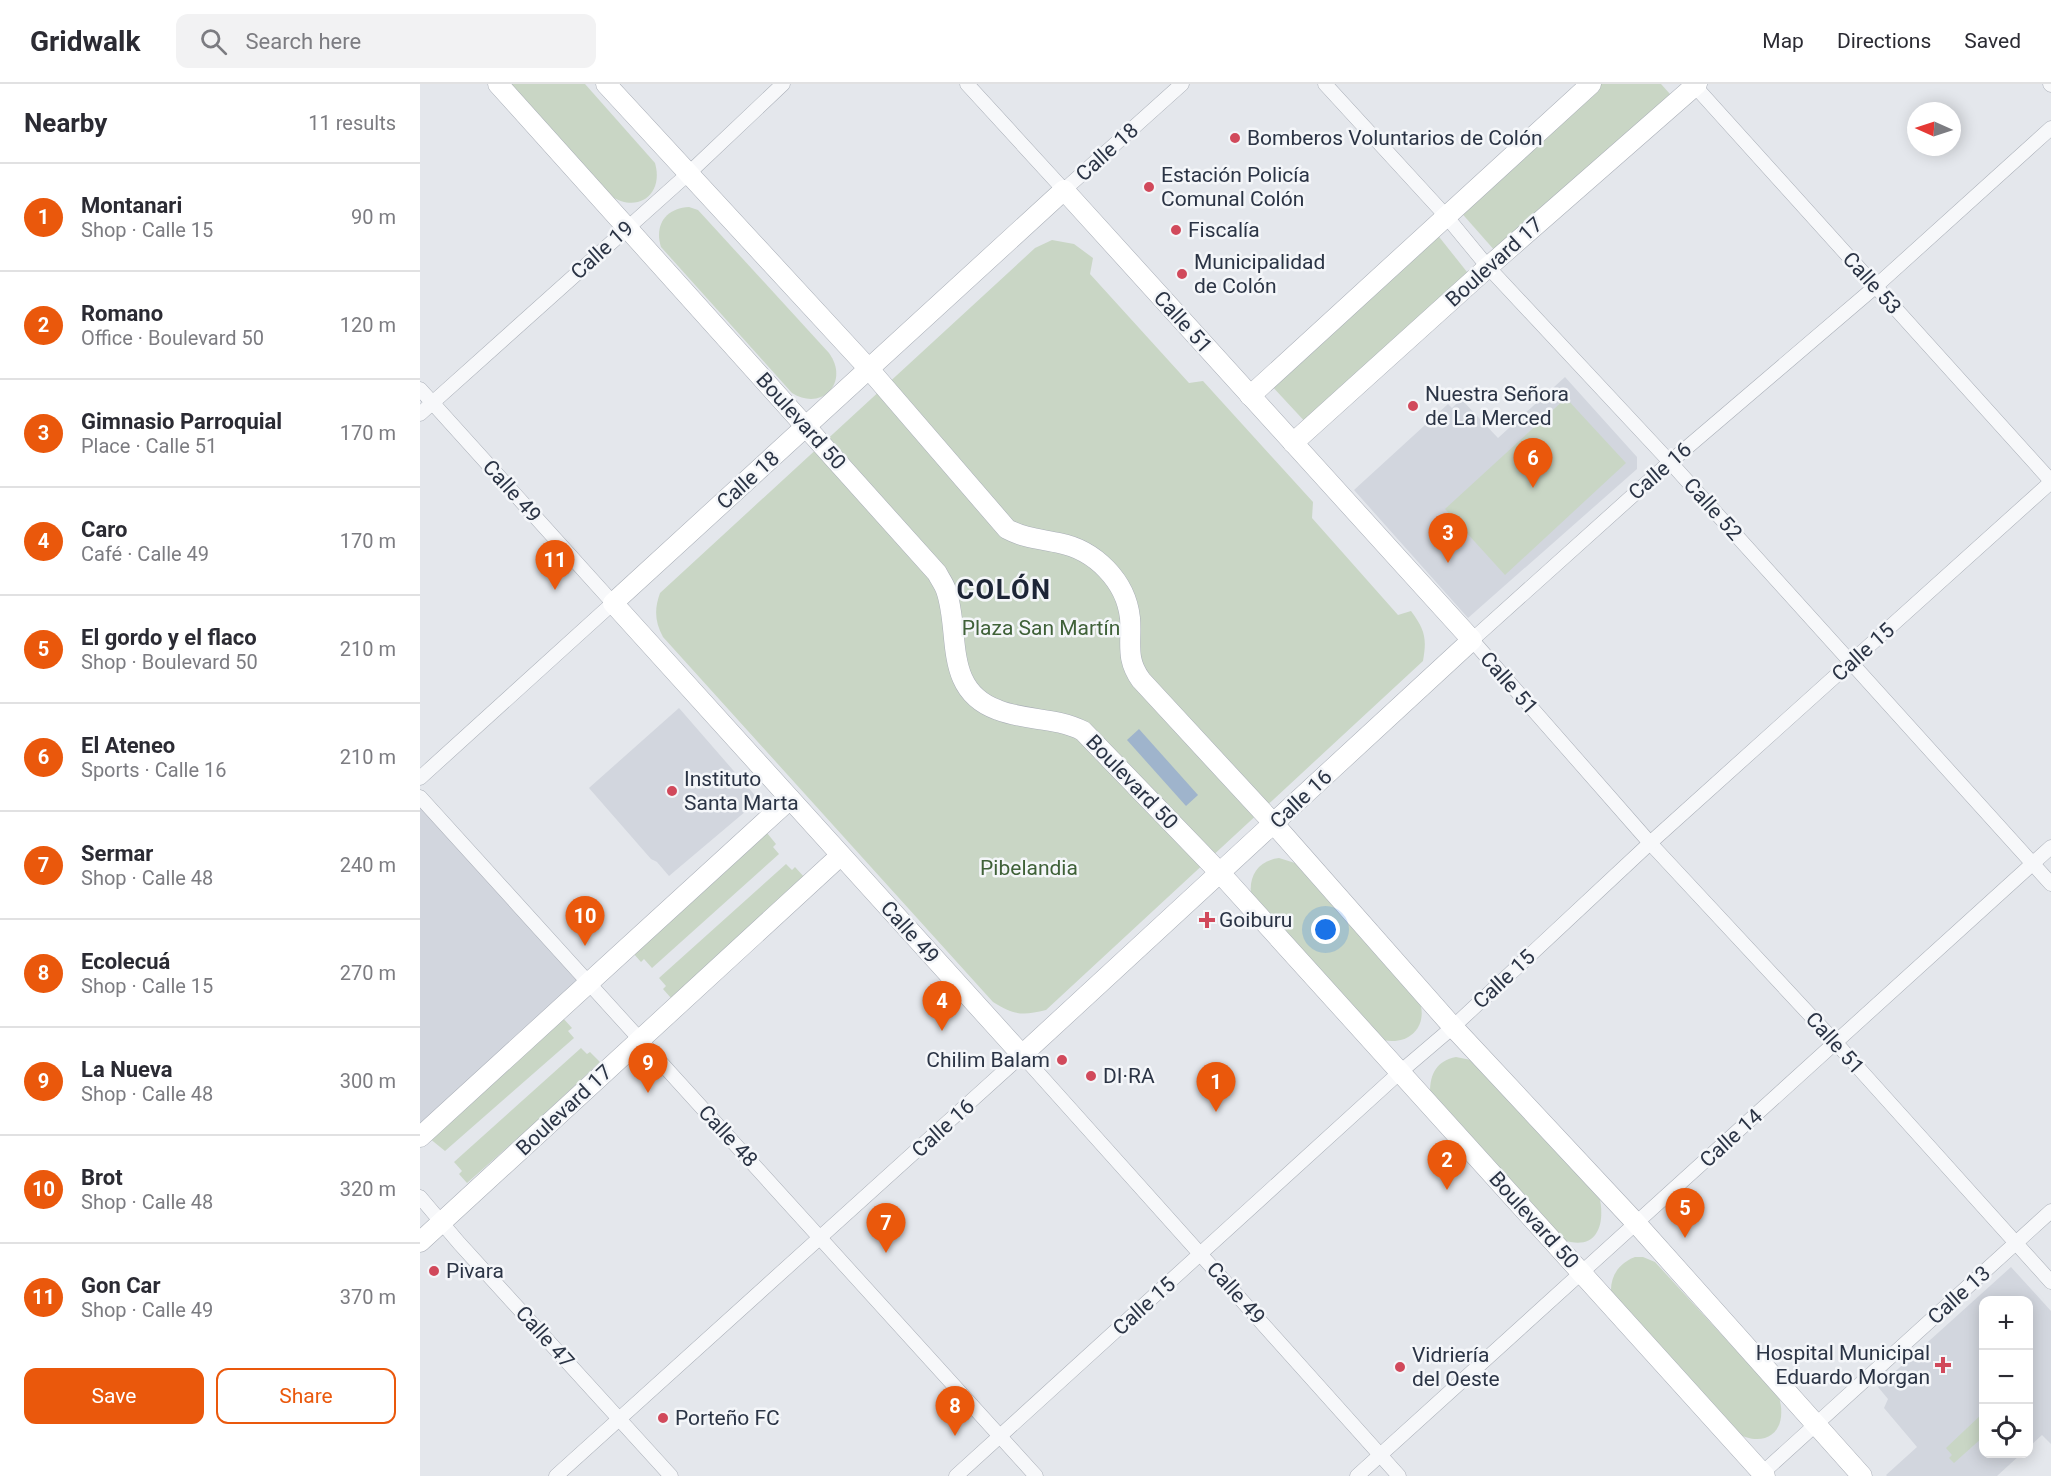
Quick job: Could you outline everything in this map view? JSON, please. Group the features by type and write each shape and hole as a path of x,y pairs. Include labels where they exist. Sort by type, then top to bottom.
{"main road":[{"name":"Boulevard 50","path":"498,84 937,573 948,596 954,648 960,672 969,689 982,702 997,710 1060,722 1083,731 1221,874 1762,1475"},
{"path":"606,84 869,369 1006,529 1020,536 1078,548 1096,559 1115,579 1124,594 1130,617 1130,654 1133,669 1141,680 1274,824 1453,1027 1636,1223 1862,1476"},
{"path":"1250,396 1591,84"},
{"name":"Boulevard 17","path":"1293,443 1695,85"},
{"name":"Calle 18","path":"613,603 1064,190"},
{"name":"Calle 51","path":"1064,190 1472,640"},
{"name":"Calle 49","path":"613,603 1022,1055"},
{"name":"Calle 16","path":"1022,1055 1221,874 1472,640"},
{"path":"420,1137 790,799"},
{"name":"Boulevard 17","path":"420,1242 840,856"}],"street":[{"name":"Calle 19","path":"420,414 689,173 783,84"},
{"name":"Calle 51","path":"967,84 1064,190"},
{"name":"Calle 18","path":"1064,190 1182,84"},
{"name":"Calle 52","path":"1325,84 1446,216 1488,267 1670,462 2051,884"},
{"name":"Calle 53","path":"1695,85 2051,482"},
{"name":"Calle 16","path":"1472,640 1670,462 1875,286 2051,128"},
{"name":"Calle 49","path":"420,389 613,603"},
{"name":"Calle 15","path":"956,1476 1202,1255 1399,1073 1453,1027 1650,843 2051,482"},
{"name":"Calle 18","path":"420,778 613,603"},
{"name":"Calle 51","path":"1472,640 1650,843 1836,1043 2051,1282"},
{"name":"Calle 48","path":"420,797 1036,1476"},
{"name":"Calle 14","path":"1357,1476 2051,847"},
{"name":"Calle 16","path":"556,1476 1022,1055"},
{"name":"Calle 49","path":"1022,1055 1399,1476"},
{"name":"Calle 47","path":"420,1197 671,1476"},
{"name":"Calle 13","path":"1762,1475 2051,1211"}],"shaded area":[{"path":"1565,377 1637,457 1637,469 1468,618 1354,490 1448,404 1452,408 1461,399 1498,438"},
{"name":"Instituto Santa Marta","path":"679,708 759,800 669,876 657,862 651,859 589,788"},
{"path":"420,797 589,984 420,1137"},
{"name":"Hospital Municipal Eduardo Morgan","path":"2011,1267 2051,1311 2051,1444 2042,1435 2033,1443 2033,1296 1979,1296 1979,1458 2017,1458 1997,1476 1887,1476 1917,1447 1884,1408 1888,1399 1878,1387"}],"green space":[{"path":"511,84 585,84 655,163 656,184 652,192 639,202 631,203 611,196"},
{"path":"1599,84 1661,84 1670,94 1496,252 1458,209"},
{"path":"689,207 698,210 829,353 835,364 836,374 830,391 813,399 792,393 661,247 659,232 664,219 674,211"},
{"path":"1436,233 1471,277 1309,426 1270,384"},
{"name":"Plaza San Martín","path":"1052,240 1074,244 1093,258 1090,274 1189,383 1203,381 1313,502 1312,518 1398,615 1411,611 1424,634 1425,646 1423,661 1046,1010 1024,1014 1007,1010 993,1002 663,637 658,626 656,610 660,593 1035,248"},
{"path":"1566,398 1626,463 1505,575 1445,509"},
{"path":"767,833 776,844 773,847 779,854 652,968 644,959 641,962 633,953"},
{"path":"1279,858 1295,863 1419,1000 1421,1018 1415,1032 1409,1037 1393,1041 1383,1040 1252,900 1251,885 1255,872 1264,863"},
{"path":"786,864 792,870 795,867 805,878 671,998 663,989 666,986 659,978"},
{"path":"562,1017 572,1028 568,1031 574,1038 445,1151 429,1138"},
{"path":"581,1048 587,1054 590,1052 600,1062 467,1183 459,1174 462,1171 454,1162"},
{"path":"1456,1057 1471,1060 1599,1195 1600,1225 1592,1238 1575,1243 1563,1240 1430,1092 1431,1079 1436,1069 1444,1061"},
{"path":"1635,1257 1643,1257 1655,1262 1779,1397 1781,1420 1772,1434 1756,1439 1734,1432 1611,1293 1612,1281 1617,1271 1624,1263"},
{"path":"1979,1417 1979,1441 1954,1463 1949,1458 1952,1455 1946,1448"}],"water":[{"path":"1139,729 1198,795 1186,806 1127,740"}],"place":[{"name":"Bomberos Voluntarios de Colón","path":"1235,138"},
{"name":"Estación Policía Comunal Colón","path":"1149,187"},
{"name":"Fiscalía","path":"1176,230"},
{"name":"Municipalidad de Colón","path":"1182,274"},
{"name":"Nuestra Señora de La Merced","path":"1413,406"},
{"name":"El Ateneo","path":"1533,488"},
{"name":"Gimnasio Parroquial","path":"1448,563"},
{"name":"Gon Car","path":"555,590"},
{"name":"Instituto Santa Marta","path":"672,791"},
{"name":"Goiburu","path":"1207,920"},
{"name":"Brot","path":"585,946"},
{"name":"Caro","path":"942,1031"},
{"name":"Chilim Balam","path":"1062,1060"},
{"name":"DI·RA","path":"1091,1076"},
{"name":"La Nueva","path":"648,1093"},
{"name":"Montanari","path":"1216,1112"},
{"name":"Romano","path":"1447,1190"},
{"name":"El gordo y el flaco","path":"1685,1238"},
{"name":"Sermar","path":"886,1253"},
{"name":"Pivara","path":"434,1271"},
{"name":"Hospital Municipal Eduardo Morgan","path":"1943,1365"},
{"name":"Vidriería del Oeste","path":"1400,1367"},
{"name":"Porteño FC","path":"663,1418"},
{"name":"Ecolecuá","path":"955,1436"}],"district":[{"name":"COLÓN","path":"1004,590"}],"park label":[{"name":"Pibelandia","path":"1029,868"}]}
